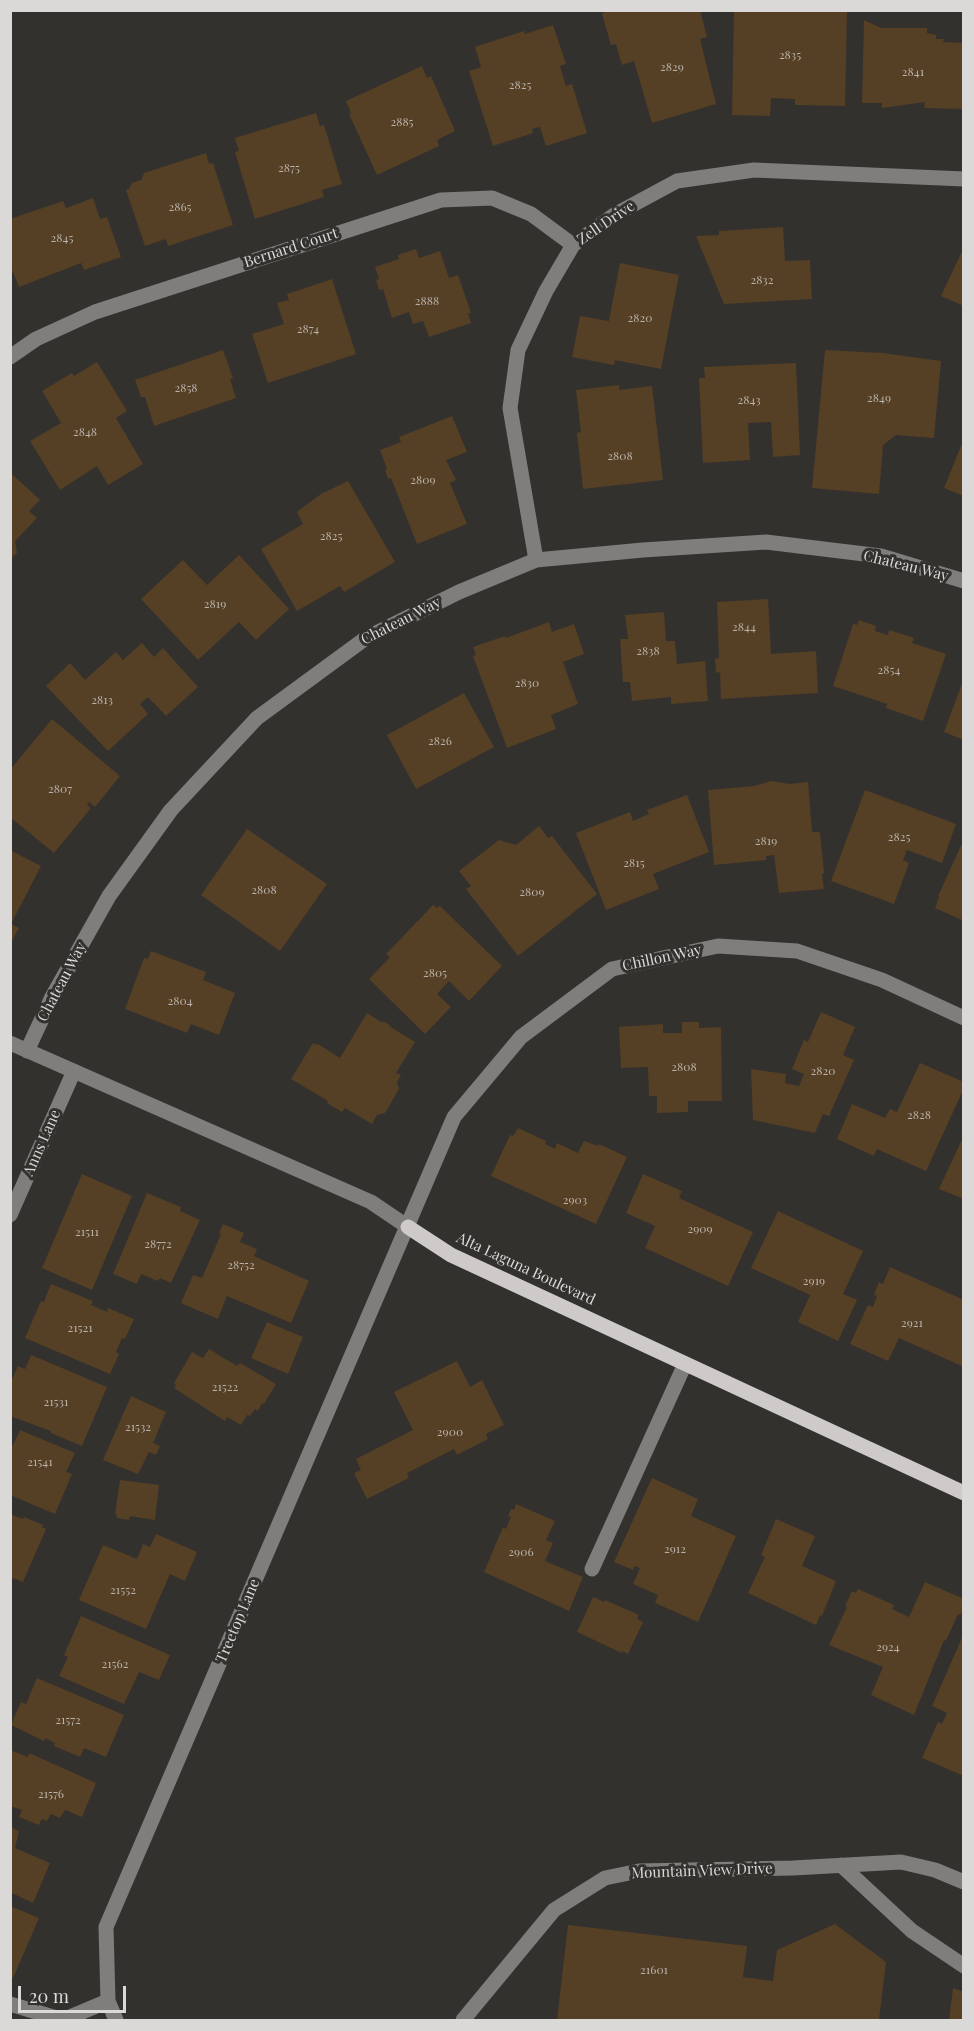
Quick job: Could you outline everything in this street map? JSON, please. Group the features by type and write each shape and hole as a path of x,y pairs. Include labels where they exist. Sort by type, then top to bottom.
{"main road":[{"name":"Alta Laguna Boulevard","path":"408,1227 451,1255 963,1493"}],"street":[{"name":"Zell Drive","path":"536,560 510,408 518,350 546,291 573,245 614,215 677,180 754,170 963,179"},
{"name":"Bernard Court","path":"10,357 36,339 95,312 441,200 492,198 531,214 573,245"},
{"name":"Chateau Way","path":"27,1051 52,997 109,896 171,810 257,718 366,638 459,592 536,560 766,542 881,556 963,581"},
{"name":"Chillon Way","path":"408,1227 454,1118 521,1037 612,969 718,946 797,951 882,980 963,1018"},
{"name":"Alta Laguna Boulevard","path":"10,1043 371,1202 408,1227"},
{"name":"Anns Lane","path":"10,1215 74,1071"},
{"name":"Treetop Lane","path":"116,2020 108,2001 106,1927 408,1227"},
{"path":"592,1569 685,1364"},
{"name":"Mountain View Drive","path":"462,2020 554,1910 605,1878 639,1871 901,1862 935,1870 963,1882"},
{"path":"842,1865 912,1931 963,1966"},
{"path":"10,2004 63,2020 108,2001"}],"building":[{"path":"607,10 700,10 707,37 700,39 716,104 652,123 634,61 622,65 616,44 611,45 602,14"},
{"path":"734,10 847,12 845,106 795,105 795,99 771,98 770,116 732,115"},
{"path":"864,20 881,28 927,28 927,33 936,35 936,39 944,39 943,42 963,43 962,109 924,108 925,102 882,108 882,103 862,103"},
{"path":"553,25 566,64 560,66 566,86 572,84 587,133 546,146 540,127 532,129 533,133 493,146 469,71 481,67 475,47 524,31 525,34"},
{"path":"422,66 427,78 431,76 455,131 437,140 439,146 377,175 349,114 351,113 346,101"},
{"path":"316,113 320,126 324,125 342,184 322,190 324,197 255,219 235,152 239,151 235,138"},
{"path":"206,153 209,164 213,163 233,225 168,246 166,239 145,246 126,190 132,183 141,180 144,173"},
{"path":"93,198 100,219 107,217 121,257 84,270 81,263 19,287 10,265 10,219 63,201 66,208"},
{"path":"783,227 785,261 810,260 812,299 724,304 696,236 719,235 719,231"},
{"path":"964,247 964,306 941,296"},
{"path":"416,249 419,258 440,251 449,278 458,275 471,313 468,313 471,323 429,337 423,321 413,324 409,312 392,318 383,289 379,290 376,280 379,279 375,267 399,259 398,255"},
{"path":"620,263 679,275 661,369 615,360 614,365 572,357 580,316 609,321"},
{"path":"332,279 356,354 268,383 252,334 284,324 277,303 289,300 287,294"},
{"path":"223,350 233,378 230,379 236,398 154,426 145,397 141,397 135,380"},
{"path":"825,350 883,353 941,361 934,438 896,435 883,445 879,494 812,488"},
{"path":"97,362 127,411 116,418 143,464 108,485 97,466 60,490 30,441 61,423 42,391 72,373 74,376"},
{"path":"796,363 800,455 773,457 771,422 748,423 750,460 703,463 699,378 705,378 704,367"},
{"path":"619,385 619,390 652,386 663,480 583,489 577,433 581,432 576,390"},
{"path":"452,416 467,452 446,460 456,480 450,483 467,524 417,544 391,478 388,479 380,450 401,442 399,437"},
{"path":"964,441 964,496 944,488"},
{"path":"13,475 40,500 29,511 37,518 15,541 17,553 10,559 10,478"},
{"path":"348,481 395,562 344,592 340,586 297,611 261,549 303,524 297,512 321,494"},
{"path":"239,555 289,609 256,640 239,622 198,660 141,599 183,560 207,585"},
{"path":"768,599 771,654 816,651 818,693 721,699 720,672 716,673 715,659 719,658 717,602"},
{"path":"664,612 666,641 675,641 677,664 705,661 708,701 671,704 671,697 632,701 630,682 623,682 620,639 628,639 625,615"},
{"path":"859,620 876,626 875,631 888,635 889,630 914,638 912,643 946,654 923,721 886,708 887,704 833,686 853,624 857,625"},
{"path":"549,622 552,632 574,624 584,654 563,662 578,704 551,715 556,729 507,748 473,656 476,655 473,647"},
{"path":"142,643 154,657 163,648 198,687 166,716 148,697 140,704 148,714 108,751 46,686 70,663 85,680 116,652 123,660"},
{"path":"964,678 964,740 944,732"},
{"path":"464,693 494,747 416,789 387,735"},
{"path":"52,719 120,776 95,807 89,802 87,805 91,808 54,853 10,817 10,770"},
{"path":"772,781 789,784 808,782 812,832 820,832 824,889 779,893 774,855 766,856 766,860 714,865 708,790 754,786"},
{"path":"865,790 956,824 942,863 907,850 903,860 909,863 894,904 831,881"},
{"path":"687,795 709,852 653,874 659,889 606,910 576,833 630,812 633,821 649,814 647,810"},
{"path":"539,826 548,838 552,836 597,894 518,956 466,889 471,886 459,871 499,840 516,845"},
{"path":"247,829 327,884 280,951 201,895"},
{"path":"964,839 964,921 935,908 938,896"},
{"path":"10,850 41,866 11,924 19,928 10,944"},
{"path":"433,905 437,908 440,906 502,966 469,1001 449,981 437,994 451,1007 425,1034 369,979 390,957 386,954"},
{"path":"151,951 206,972 203,980 235,993 219,1035 191,1024 187,1033 125,1009 144,958 148,959"},
{"path":"821,1012 855,1027 843,1055 854,1060 829,1116 823,1114 815,1133 753,1120 751,1069 786,1074 785,1083 799,1086 804,1074 792,1069 804,1040 808,1042"},
{"path":"367,1013 415,1042 396,1073 401,1075 397,1082 399,1089 385,1113 377,1115 372,1124 345,1108 342,1112 291,1079 313,1043 340,1058"},
{"path":"682,1022 699,1022 699,1028 721,1027 722,1101 688,1101 688,1112 657,1113 657,1096 649,1096 648,1067 621,1068 619,1027 663,1024 663,1033 682,1033"},
{"path":"920,1063 964,1082 964,1088 926,1171 877,1149 874,1156 837,1139 852,1104 885,1118 890,1109 897,1112"},
{"path":"518,1128 546,1141 545,1144 555,1149 557,1143 578,1153 584,1141 598,1146 599,1144 627,1157 596,1224 491,1176 510,1135 513,1136"},
{"path":"964,1135 964,1199 939,1189"},
{"path":"82,1174 132,1196 92,1290 42,1268"},
{"path":"643,1174 682,1191 679,1198 753,1232 728,1286 645,1248 655,1226 626,1213"},
{"path":"147,1193 181,1207 180,1211 200,1220 171,1283 160,1278 158,1281 141,1274 137,1284 113,1274"},
{"path":"778,1211 863,1251 843,1294 857,1300 838,1341 798,1322 810,1295 751,1268"},
{"path":"223,1224 244,1233 240,1242 257,1249 254,1256 309,1281 291,1323 227,1296 218,1319 181,1303 193,1275 202,1278"},
{"path":"890,1267 964,1300 964,1367 899,1338 888,1361 850,1344 868,1305 873,1307 877,1296 874,1295 879,1282 883,1284"},
{"path":"51,1284 93,1301 91,1305 107,1312 108,1308 134,1319 125,1339 122,1338 116,1352 119,1354 110,1374 25,1338"},
{"path":"267,1322 303,1337 288,1374 251,1358"},
{"path":"209,1349 237,1366 240,1363 276,1384 264,1404 262,1403 258,1411 255,1409 250,1416 247,1415 241,1425 227,1417 225,1421 174,1388 176,1385 174,1383 192,1352 203,1358"},
{"path":"31,1355 107,1387 82,1446 51,1433 51,1431 10,1416 10,1384 18,1366 25,1369"},
{"path":"457,1361 470,1387 482,1380 504,1425 486,1434 488,1439 457,1455 454,1449 407,1473 409,1478 367,1499 354,1473 361,1470 356,1459 413,1430 394,1392"},
{"path":"131,1396 166,1412 153,1443 160,1446 156,1455 149,1452 138,1474 103,1460"},
{"path":"20,1430 75,1453 66,1472 72,1474 55,1514 10,1495 10,1451"},
{"path":"652,1478 698,1499 691,1516 736,1536 698,1622 655,1603 658,1595 633,1584 640,1568 635,1566 633,1570 614,1562"},
{"path":"120,1480 159,1485 155,1520 130,1516 129,1520 117,1518 115,1514"},
{"path":"516,1504 555,1521 546,1540 553,1543 545,1561 583,1577 569,1611 484,1572 503,1527 506,1529 511,1517 508,1516 511,1509 514,1510"},
{"path":"10,1514 23,1519 24,1517 43,1525 42,1527 46,1529 23,1582 10,1577"},
{"path":"776,1519 815,1536 802,1566 836,1581 816,1625 748,1593 765,1557 761,1555"},
{"path":"156,1534 197,1552 185,1581 170,1574 146,1629 79,1600 103,1545 137,1559 143,1544 150,1547"},
{"path":"925,1582 964,1599 964,1607 960,1615 958,1614 946,1641 944,1640 914,1715 871,1695 883,1667 829,1645 852,1591 856,1593 858,1589 894,1605 892,1609 909,1617"},
{"path":"593,1597 639,1615 637,1619 643,1622 628,1654 577,1632"},
{"path":"81,1616 170,1655 159,1680 139,1672 124,1704 59,1676 68,1657 64,1655"},
{"path":"964,1633 964,1776 922,1758 938,1722 942,1724 947,1713 932,1706"},
{"path":"37,1678 124,1715 106,1757 84,1748 80,1757 54,1746 55,1743 45,1738 44,1741 11,1725 21,1702 26,1704"},
{"path":"10,1750 28,1757 29,1753 96,1783 82,1817 65,1810 60,1818 51,1814 47,1821 42,1819 39,1825 19,1817 22,1810 10,1806"},
{"path":"10,1827 19,1831 15,1848 50,1863 33,1903 10,1892"},
{"path":"10,1906 39,1918 13,1978 10,1977"},
{"path":"835,1924 886,1962 879,2020 557,2020 568,1925 747,1946 743,1977 773,1981 777,1950"},
{"path":"953,1988 964,1992 964,2020 949,2020"}]}
